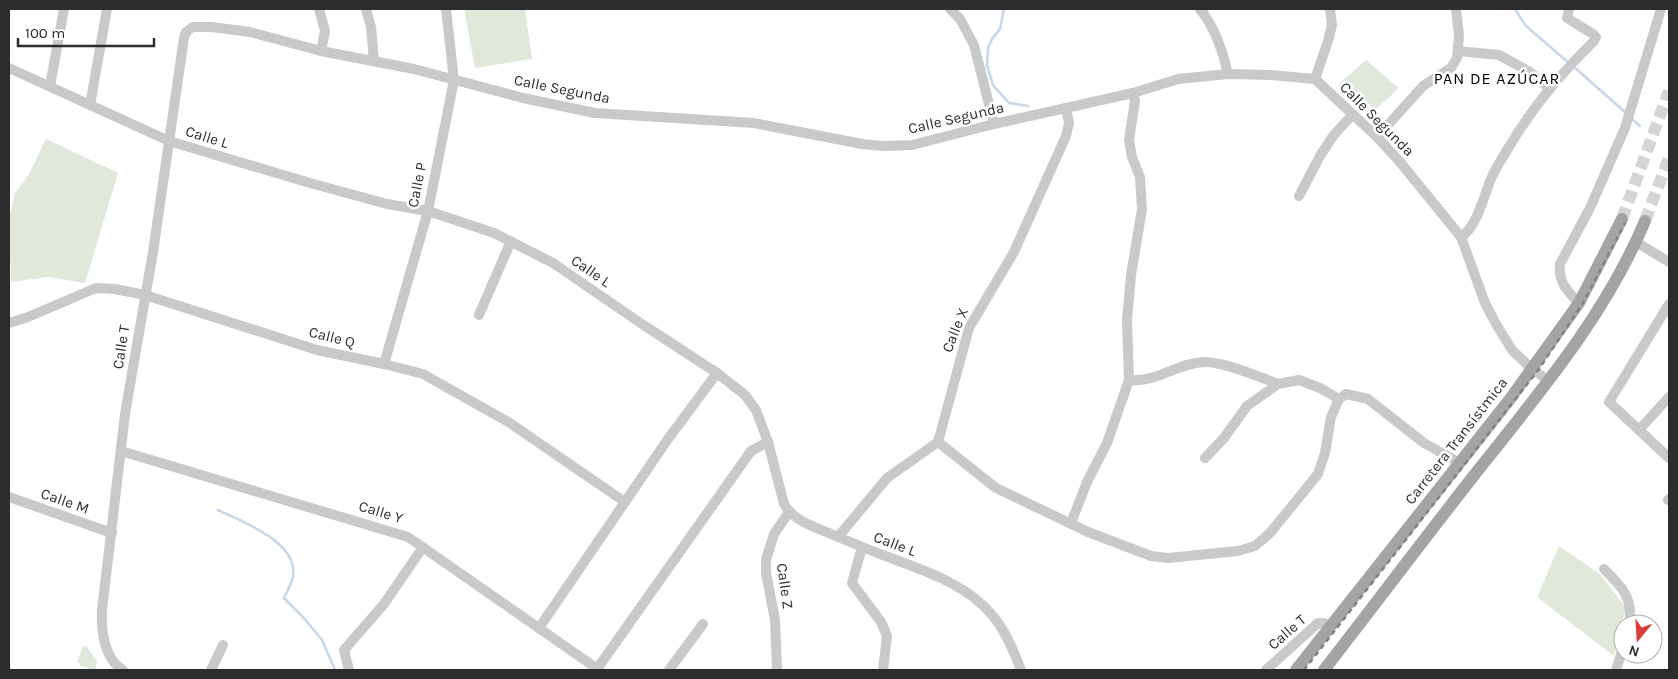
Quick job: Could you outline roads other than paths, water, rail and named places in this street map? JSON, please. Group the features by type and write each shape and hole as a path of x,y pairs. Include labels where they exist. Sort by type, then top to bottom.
{"main road":[{"name":"Carretera Transístmica","path":"1296,670 1532,369 1579,303 1622,219"},
{"path":"1324,670 1549,381 1608,293 1636,242 1645,221"}],"street":[{"path":"50,86 64,9"},
{"path":"90,105 107,9"},
{"path":"320,9 325,31 321,51"},
{"path":"366,9 371,27 374,61"},
{"name":"Calle P","path":"384,364 428,212 454,80 446,9"},
{"path":"950,9 960,20 974,45 994,124"},
{"path":"1200,9 1206,16 1228,74"},
{"path":"1314,79 1328,42 1332,24 1330,9"},
{"path":"1377,137 1423,86 1451,68 1457,58 1458,51 1456,9"},
{"path":"1461,237 1472,227 1493,174 1522,125 1570,64 1596,37 1566,18 1569,9"},
{"path":"1579,303 1563,285 1559,274 1560,264 1590,208 1625,128 1661,9"},
{"name":"Calle Segunda","path":"192,27 211,27 250,32 321,51 414,69 523,98 595,113 760,124 862,144 884,146 912,146 994,124 1133,93 1178,79 1228,74 1314,79 1377,137 1400,162 1461,237 1485,303 1496,324 1512,350 1532,369 1549,381"},
{"name":"Calle T","path":"123,670 119,668 109,653 102,627 102,610 125,414 184,38 186,32 192,27"},
{"path":"1458,51 1500,55 1530,72 1550,89"},
{"name":"Calle L","path":"9,68 169,141 310,183 387,204 428,212 494,233 553,262 717,373 752,402 768,442 784,504 789,512 798,520 944,579 974,599 992,614 1002,628 1021,670"},
{"path":"1071,523 1087,482 1107,443 1129,380 1128,311 1130,275 1142,203 1140,178 1132,157 1129,140 1135,101 1133,93"},
{"name":"Calle X","path":"938,442 969,328 1014,252 1066,136 1069,123 1066,108"},
{"path":"1299,196 1333,136 1352,115"},
{"path":"479,315 511,241"},
{"path":"1636,242 1669,262"},
{"name":"Calle Q","path":"9,323 28,317 96,288 115,289 145,296 317,350 422,374 510,423 625,502"},
{"path":"1669,304 1609,402 1669,458"},
{"path":"1129,380 1141,381 1186,366 1205,362 1229,366 1278,384"},
{"path":"539,628 625,502 717,373"},
{"path":"1205,458 1224,438 1247,406 1278,384 1299,380 1320,388 1339,399"},
{"path":"838,537 887,478 938,442 996,488 1088,532 1151,556 1168,558 1238,551 1255,546 1270,533 1318,474 1325,453 1331,417 1339,399 1346,394 1368,399 1424,443 1460,463"},
{"path":"1639,430 1669,397"},
{"path":"598,670 751,450 768,442"},
{"name":"Calle Y","path":"121,451 408,536 598,670"},
{"name":"Calle M","path":"9,497 112,533"},
{"name":"Calle Z","path":"777,670 775,620 766,573 766,560 774,534 789,512"},
{"path":"349,670 344,650 384,604 414,563 423,547"},
{"path":"862,547 852,583 881,622 887,636 883,670"},
{"path":"1604,570 1626,595 1631,614"},
{"name":"Calle T","path":"1266,670 1318,623 1330,626"},
{"path":"669,670 703,624"},
{"path":"211,670 223,645"}],"waterway":[{"path":"1004,9 1000,29 988,48 987,66 993,85 1009,103 1028,106"},
{"path":"1515,9 1526,26 1570,64"},
{"path":"1574,67 1626,113"},
{"path":"1632,119 1640,126"},
{"path":"218,510 267,535 287,553 292,564 293,576 284,598 322,640 335,670"}],"tunnel":[{"path":"1622,219 1669,91"},
{"path":"1645,221 1669,158"}],"railway":[{"path":"1304,670 1539,369 1583,303 1625,223"}],"district":[{"name":"PAN DE AZÚCAR","path":"1497,78"}]}
